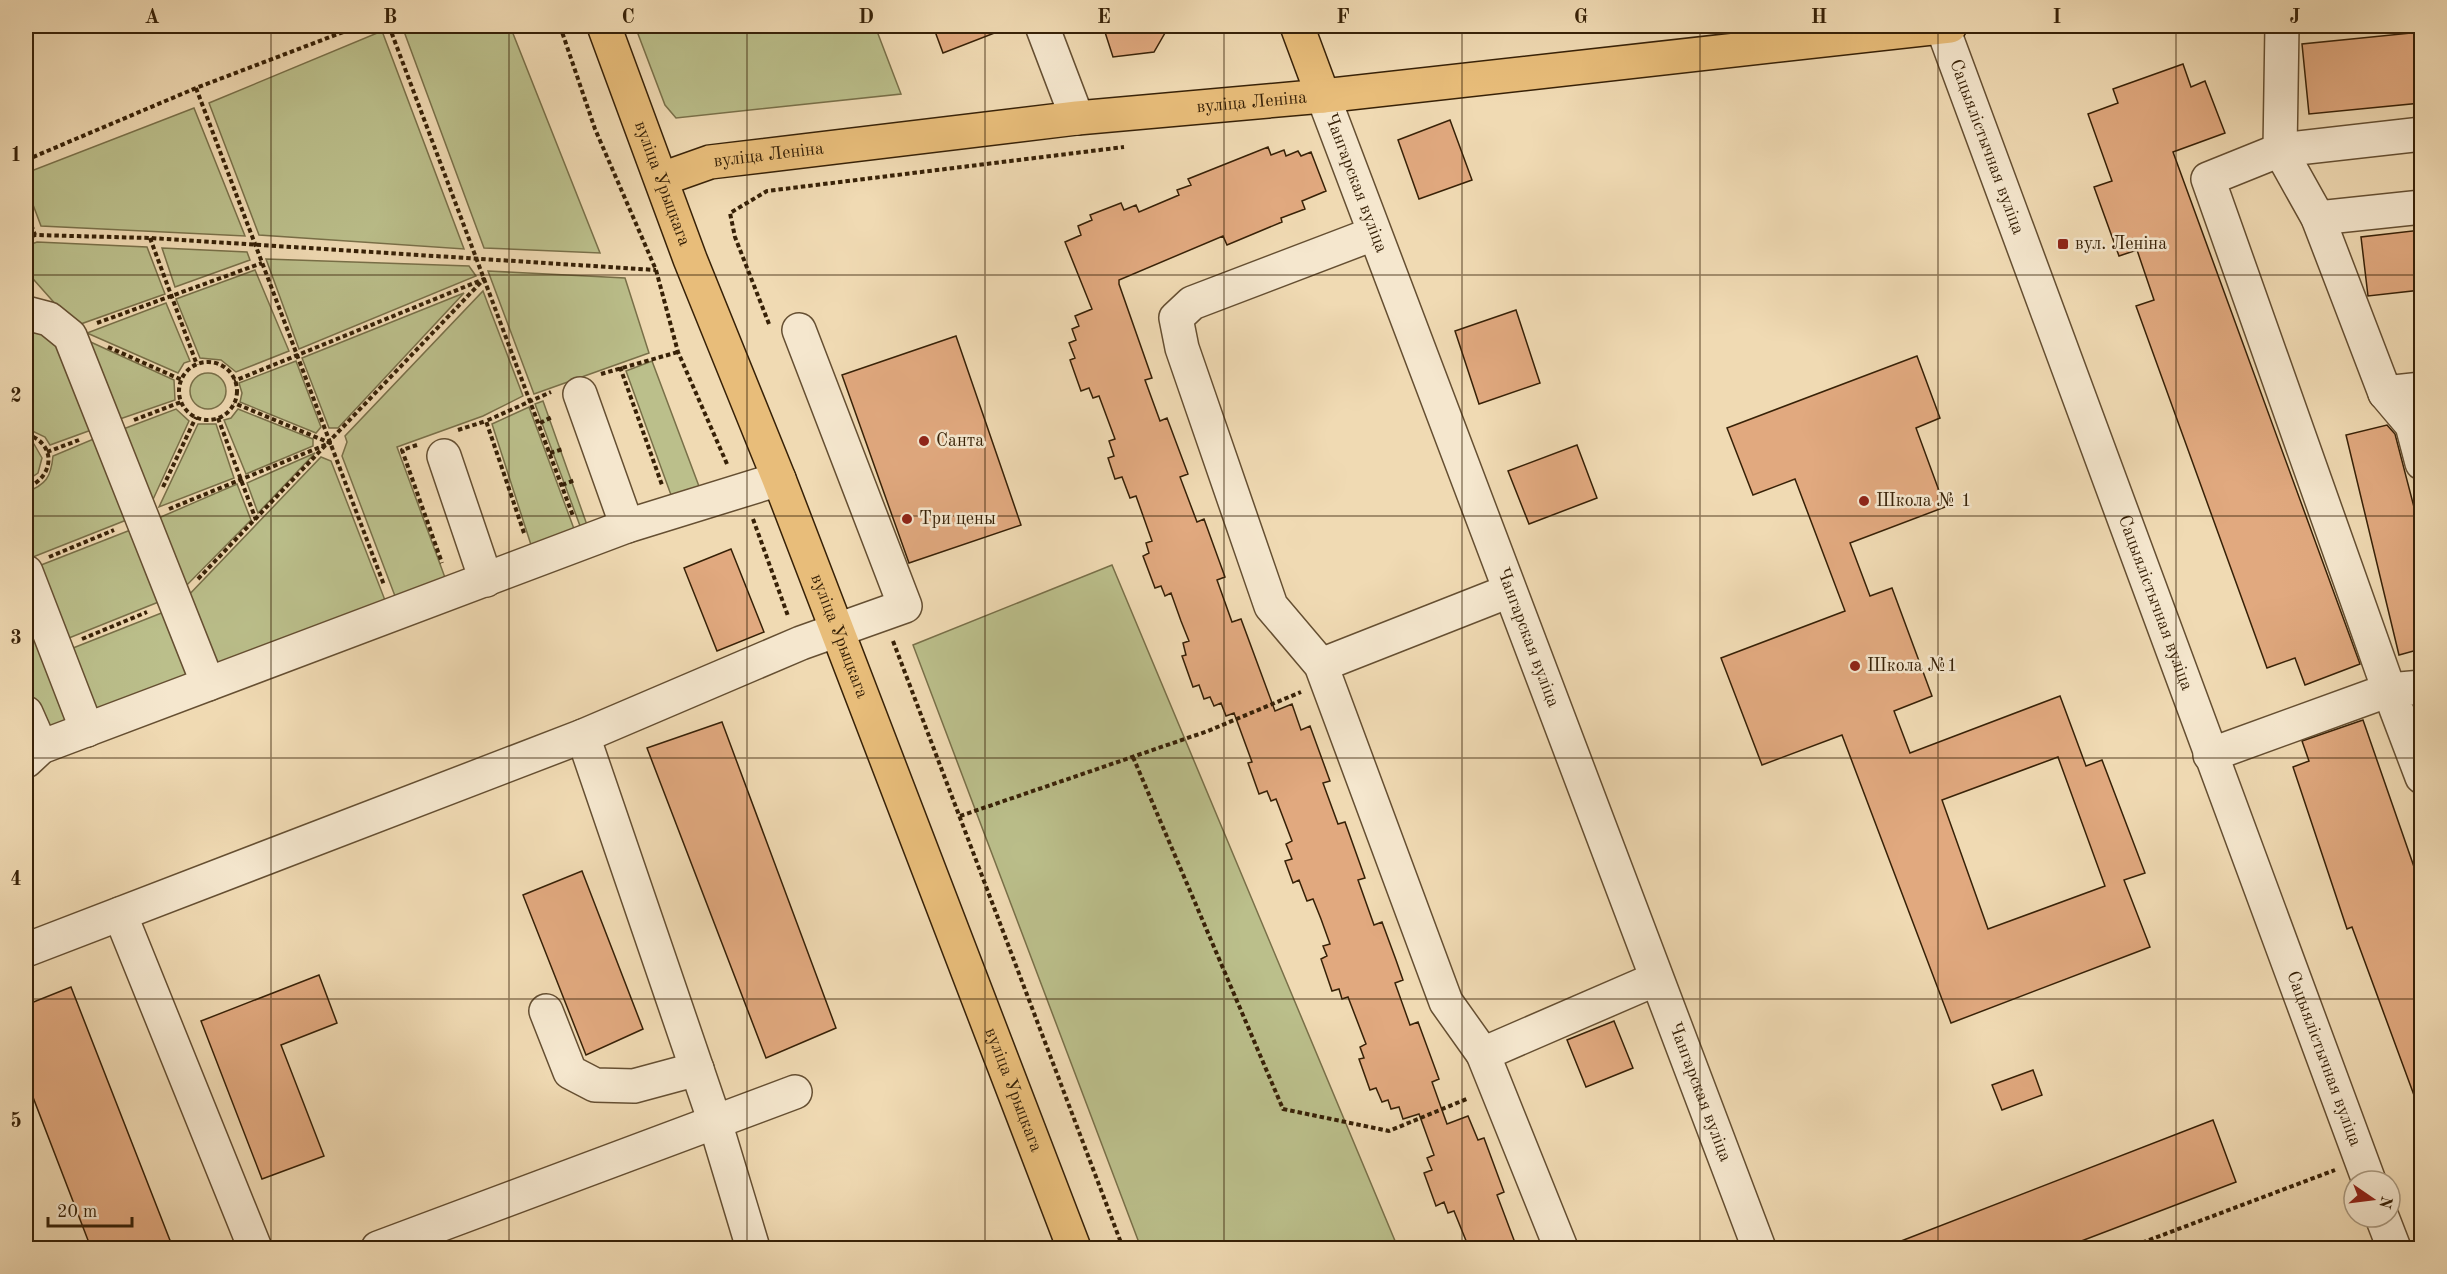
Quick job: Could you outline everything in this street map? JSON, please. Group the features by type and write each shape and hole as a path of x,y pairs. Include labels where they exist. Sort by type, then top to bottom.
{"main road":[{"name":"вуліца Урыцкага","path":"604,26 690,259 779,479 1074,1248"},
{"name":"Чангарская вуліца","path":"1297,26 1323,96"},
{"name":"вуліца Леніна","path":"662,179 710,162 1077,118 1323,96 1950,26"}],"street":[{"path":"1042,26 1077,118"},
{"name":"Сацыялістычная вуліца","path":"1942,26 2364,1169"},
{"path":"2282,26 2280,150 2318,218 2385,393 2412,425 2421,463"},
{"name":"Чангарская вуліца","path":"1323,96 1373,234 1759,1248"},
{"path":"2421,134 2280,150 2208,178 2421,777"},
{"path":"2318,218 2421,207"},
{"path":"1373,234 1192,303 1176,318 1182,348 1271,606 1324,673 1446,1002 1483,1054 1561,1248"},
{"path":"26,313 49,319 70,332 146,519 203,686"},
{"path":"26,950 583,736 801,643 905,606 784,328"},
{"path":"578,386 627,526"},
{"path":"2385,393 2421,389"},
{"path":"26,713 33,754 87,730 391,615 394,638 514,593 496,576 440,443"},
{"path":"496,576 627,526 779,479"},
{"path":"33,566 87,730"},
{"path":"1324,673 1509,591"},
{"path":"2210,755 2389,690 2421,687"},
{"path":"583,736 715,1122 753,1248"},
{"path":"120,914 255,1248"},
{"path":"1483,1054 1656,979"},
{"path":"546,1011 570,1072 595,1085 634,1086 697,1069"},
{"path":"378,1248 795,1092"},
{"path":"2387,1229 2394,1248"}],"path":[{"path":"26,160 196,88 359,26"},
{"path":"389,26 540,423 583,543"},
{"path":"560,26 595,129 656,270 678,351 736,483 743,491 788,617 801,643"},
{"path":"196,88 330,443 391,615"},
{"path":"784,328 735,237 730,213 767,191 1130,146"},
{"path":"26,211 35,235"},
{"path":"26,239 35,235 150,238 656,270"},
{"path":"150,238 196,364"},
{"path":"70,332 262,263"},
{"path":"234,381 484,279"},
{"path":"73,643 180,598 484,279"},
{"path":"70,332 182,380"},
{"path":"444,568 402,450 440,443 531,400 678,351"},
{"path":"215,363 225,367 233,376 237,398 223,416 201,420 182,406 179,395 182,380 196,364 215,363"},
{"path":"234,403 330,443"},
{"path":"146,519 196,417"},
{"path":"540,423 552,417"},
{"path":"218,418 256,520"},
{"path":"486,421 526,539"},
{"path":"26,434 45,446 48,467 44,477 26,488"},
{"path":"33,566 330,443"},
{"path":"550,453 563,448"},
{"path":"562,485 575,480"},
{"path":"882,614 1123,1248"},
{"path":"960,816 1208,731 1324,673"},
{"path":"1133,757 1283,1109 1389,1131 1496,1086"},
{"path":"2128,1248 2342,1178"}],"green space":[{"path":"402,26 510,26 600,253 484,248"},
{"path":"635,26 875,26 901,94 676,118 665,105"},
{"path":"382,31 464,249 259,235 209,103"},
{"path":"194,108 245,236 41,226 26,186 26,173"},
{"path":"37,242 147,247 165,294 75,326 26,271 26,246"},
{"path":"162,248 247,252 250,260 175,287"},
{"path":"266,259 469,266 476,276 299,349"},
{"path":"255,270 289,351 236,372 221,360 200,358 176,299"},
{"path":"488,271 625,278 649,353 534,394"},
{"path":"483,291 523,396 483,416 397,447 447,583 398,604 342,456 347,442 345,436"},
{"path":"464,293 338,428 329,428 302,358"},
{"path":"166,303 190,361 184,363 178,373 87,333"},
{"path":"26,323 57,338 94,429 50,445 45,437 26,428"},
{"path":"84,339 174,380 175,400 114,421"},
{"path":"296,361 321,427 316,433 240,402 242,393 239,383"},
{"path":"652,361 700,489 671,495 626,371"},
{"path":"208,373 220,379 226,391 220,403 208,409 196,403 190,391 196,379"},
{"path":"543,401 587,525 583,534 535,404"},
{"path":"529,407 577,537 533,551 492,424"},
{"path":"176,409 189,421 150,506 118,431"},
{"path":"238,409 313,439 313,446 246,474 224,420 231,418"},
{"path":"198,424 216,424 234,478 159,507"},
{"path":"96,438 129,519 33,557 26,540 26,492 43,483 49,475 53,456"},
{"path":"26,441 34,444 42,458 38,473 26,481"},
{"path":"315,453 258,513 247,483"},
{"path":"321,457 331,461 388,608 214,674 185,599"},
{"path":"237,484 251,520 182,590 154,520"},
{"path":"133,529 161,601 64,640 36,567"},
{"path":"1112,565 1398,1248 1141,1248 913,645"},
{"path":"26,601 75,727 43,739 26,705"},
{"path":"164,612 194,682 92,717 68,650"}],"building":[{"path":"933,26 1009,26 1010,27 943,53"},
{"path":"1103,26 1169,26 1154,52 1113,57"},
{"path":"2421,32 2421,103 2309,114 2302,44"},
{"path":"2183,64 2191,87 2205,81 2225,133 2173,152 2360,664 2305,685 2295,658 2267,668 2136,306 2154,300 2137,250 2119,256 2094,187 2112,181 2088,114 2118,103 2113,89"},
{"path":"1450,120 1472,180 1419,199 1398,140"},
{"path":"1268,147 1271,155 1284,150 1286,156 1298,151 1301,156 1311,152 1326,191 1302,201 1305,209 1281,218 1282,222 1227,245 1223,236 1119,280 1119,284 1152,378 1145,380 1160,421 1167,418 1188,474 1180,477 1197,522 1204,519 1225,577 1217,580 1232,622 1241,619 1275,711 1292,704 1301,730 1310,726 1330,781 1323,783 1338,824 1345,822 1365,878 1358,880 1374,925 1382,922 1403,980 1395,983 1410,1025 1418,1022 1439,1079 1432,1082 1447,1124 1468,1116 1478,1140 1484,1138 1504,1192 1497,1195 1517,1248 1469,1248 1454,1211 1448,1213 1444,1202 1436,1206 1424,1173 1432,1170 1427,1158 1434,1155 1419,1114 1403,1119 1399,1107 1391,1109 1388,1100 1382,1102 1376,1088 1370,1090 1359,1059 1364,1058 1360,1047 1366,1044 1348,997 1342,999 1339,989 1332,991 1321,959 1327,956 1323,946 1330,944 1321,919 1313,899 1307,901 1299,880 1293,883 1285,861 1292,859 1286,844 1292,841 1276,799 1271,801 1267,791 1259,794 1248,763 1252,762 1234,713 1226,716 1221,703 1214,706 1210,697 1204,699 1199,685 1193,687 1182,656 1186,655 1183,643 1189,641 1171,593 1165,596 1161,586 1155,588 1143,556 1149,553 1146,543 1152,541 1136,496 1130,498 1122,477 1115,479 1108,458 1114,456 1109,441 1115,439 1099,396 1093,398 1089,388 1081,391 1070,360 1075,358 1069,343 1076,340 1072,329 1079,326 1075,316 1092,309 1065,242 1081,235 1078,226 1092,220 1090,215 1121,203 1124,210 1136,205 1139,212 1179,195 1177,190 1191,185 1188,179"},
{"path":"2421,230 2421,290 2368,296 2361,237"},
{"path":"1516,310 1540,383 1479,404 1455,331"},
{"path":"956,336 1021,525 909,563 842,375"},
{"path":"1917,356 1940,418 1916,428 1945,507 1850,543 1870,596 1892,588 1932,696 1894,711 1910,753 2060,696 2086,766 2102,760 2145,873 2124,880 2150,947 1951,1023 1842,735 1762,765 1721,658 1845,611 1795,479 1753,495 1727,428","holes":["2058,757 2105,886 1988,929 1942,800"]},
{"path":"2387,425 2395,434 2421,534 2421,649 2399,655 2346,435"},
{"path":"1577,445 1597,498 1529,524 1508,471"},
{"path":"731,549 764,632 717,651 684,568"},
{"path":"2363,720 2421,887 2421,1106 2418,1106 2352,927 2347,929 2293,767 2309,761 2302,741"},
{"path":"722,722 836,1028 766,1058 647,748"},
{"path":"582,871 643,1029 586,1055 523,895"},
{"path":"319,975 337,1023 281,1045 324,1156 262,1179 201,1021"},
{"path":"71,987 173,1248 91,1248 26,1079 26,1005"},
{"path":"1614,1021 1633,1068 1586,1087 1567,1040"},
{"path":"2033,1070 2042,1095 2002,1110 1992,1085"},
{"path":"2213,1120 2236,1182 2063,1248 1883,1248"}],"place":[{"name":"вул. Леніна","path":"2063,244"},
{"name":"Санта","path":"924,441"},
{"name":"Школа № 1","path":"1864,501"},
{"name":"Три цены","path":"907,519"},
{"name":"Школа №1","path":"1855,666"}]}
